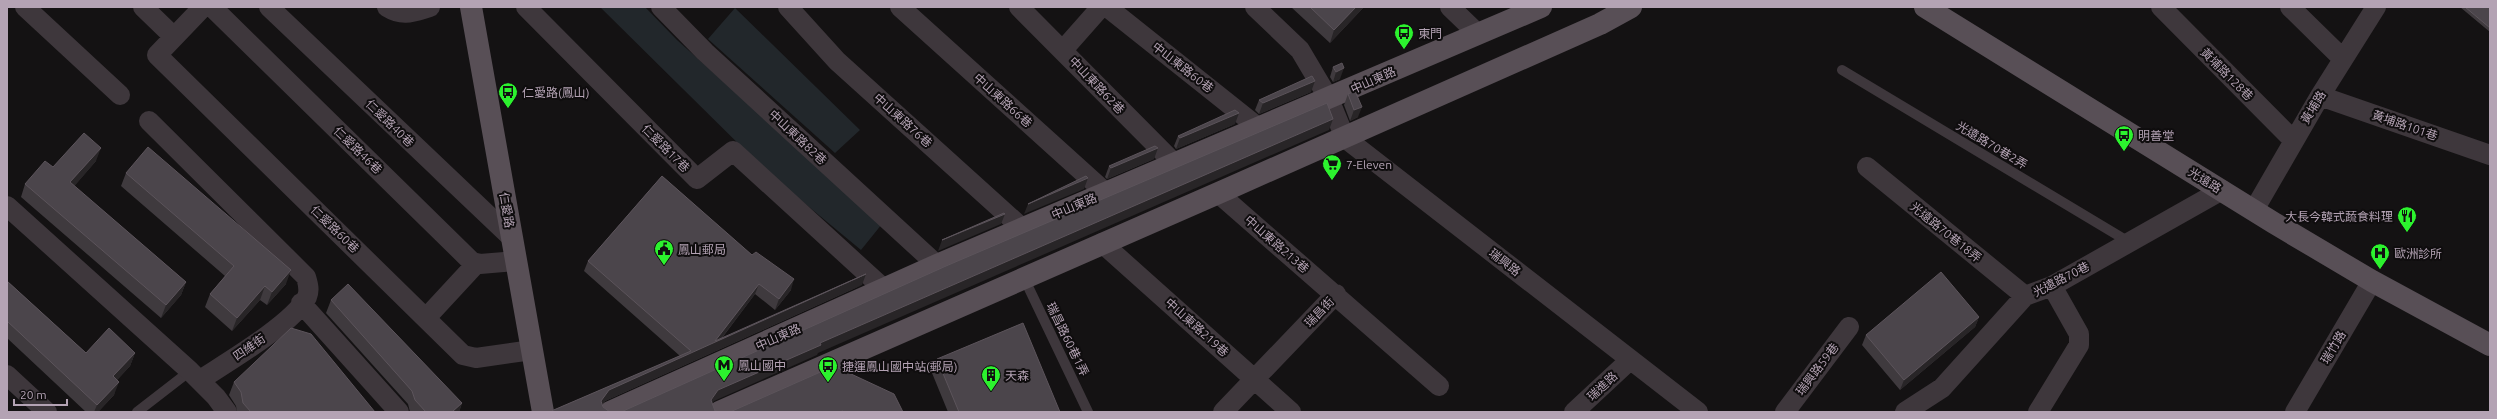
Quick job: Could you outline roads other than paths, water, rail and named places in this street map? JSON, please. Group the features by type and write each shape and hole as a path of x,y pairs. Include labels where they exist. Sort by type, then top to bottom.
{"main road":[{"name":"仁愛路","path":"471,7 543,412"},
{"name":"中山東路","path":"610,412 1022,228 1329,99 1541,7"},
{"path":"719,412 1024,278 1102,242 1345,138 1600,24 1631,7"},
{"name":"光遠路","path":"1925,7 2372,281 2490,345"}],"street":[{"path":"25,7 120,95"},
{"path":"143,7 174,37 203,7"},
{"name":"仁愛路46巷","path":"212,7 476,264"},
{"name":"仁愛路40巷","path":"269,7 512,238"},
{"path":"387,7 407,14 430,7"},
{"name":"仁愛路17巷","path":"526,7 697,179 733,150 884,289"},
{"name":"中山東路82巷","path":"661,7 705,52 937,265"},
{"name":"中山東路76巷","path":"788,7 837,61 1022,228"},
{"name":"中山東路66巷","path":"900,7 1106,193"},
{"name":"中山東路62巷","path":"1019,7 1175,164"},
{"path":"1063,50 1101,7"},
{"name":"中山東路60巷","path":"1107,7 1259,128"},
{"name":"瑞興路","path":"1255,7 1300,50 1329,99 1345,138 1698,412"},
{"path":"1450,7 1478,34"},
{"name":"黃埔路128巷","path":"2161,7 2294,141"},
{"path":"2290,7 2343,59"},
{"name":"黃埔路","path":"2254,210 2320,96 2376,7"},
{"name":"仁愛路60巷","path":"174,37 157,55 463,355 469,358 532,350"},
{"name":"黃埔路101巷","path":"2320,96 2490,155"},
{"name":"四維街","path":"149,121 306,277 309,286 307,297 282,324 195,376"},
{"name":"光遠路70巷18弄","path":"1866,167 2025,296"},
{"name":"光遠路70巷","path":"1908,412 1942,388 2025,296 2052,286 2222,190"},
{"name":"中山東路213巷","path":"1218,193 1336,294"},
{"path":"7,206 195,376 227,412"},
{"name":"中山東路219巷","path":"1102,242 1291,412"},
{"path":"426,318 476,264 516,261"},
{"name":"瑞竹路","path":"2294,412 2372,281"},
{"path":"2038,412 2079,345 2079,334 2052,286"},
{"name":"瑞昌街","path":"1223,412 1336,294 1439,386"},
{"path":"301,304 399,412"},
{"name":"瑞興路59巷","path":"1785,412 1849,327"},
{"name":"瑞進路","path":"1574,412 1630,360"},
{"path":"7,375 47,412"}],"lane":[{"name":"光遠路70巷2弄","path":"1842,70 2130,242"},
{"name":"瑞昌路60巷1弄","path":"1024,278 1088,412"},
{"path":"137,412 195,376"}],"place":[{"name":"東門","path":"1404,50"},
{"name":"仁愛路(鳳山)","path":"508,109"},
{"name":"明善堂","path":"2124,152"},
{"name":"7-Eleven","path":"1332,181"},
{"name":"大長今韓式蔬食料理","path":"2407,233"},
{"name":"鳳山郵局","path":"664,266"},
{"name":"歐洲診所","path":"2380,270"},
{"name":"鳳山國中","path":"724,382"},
{"name":"捷運鳳山國中站(郵局)","path":"828,383"},
{"name":"天森","path":"991,392"}]}
